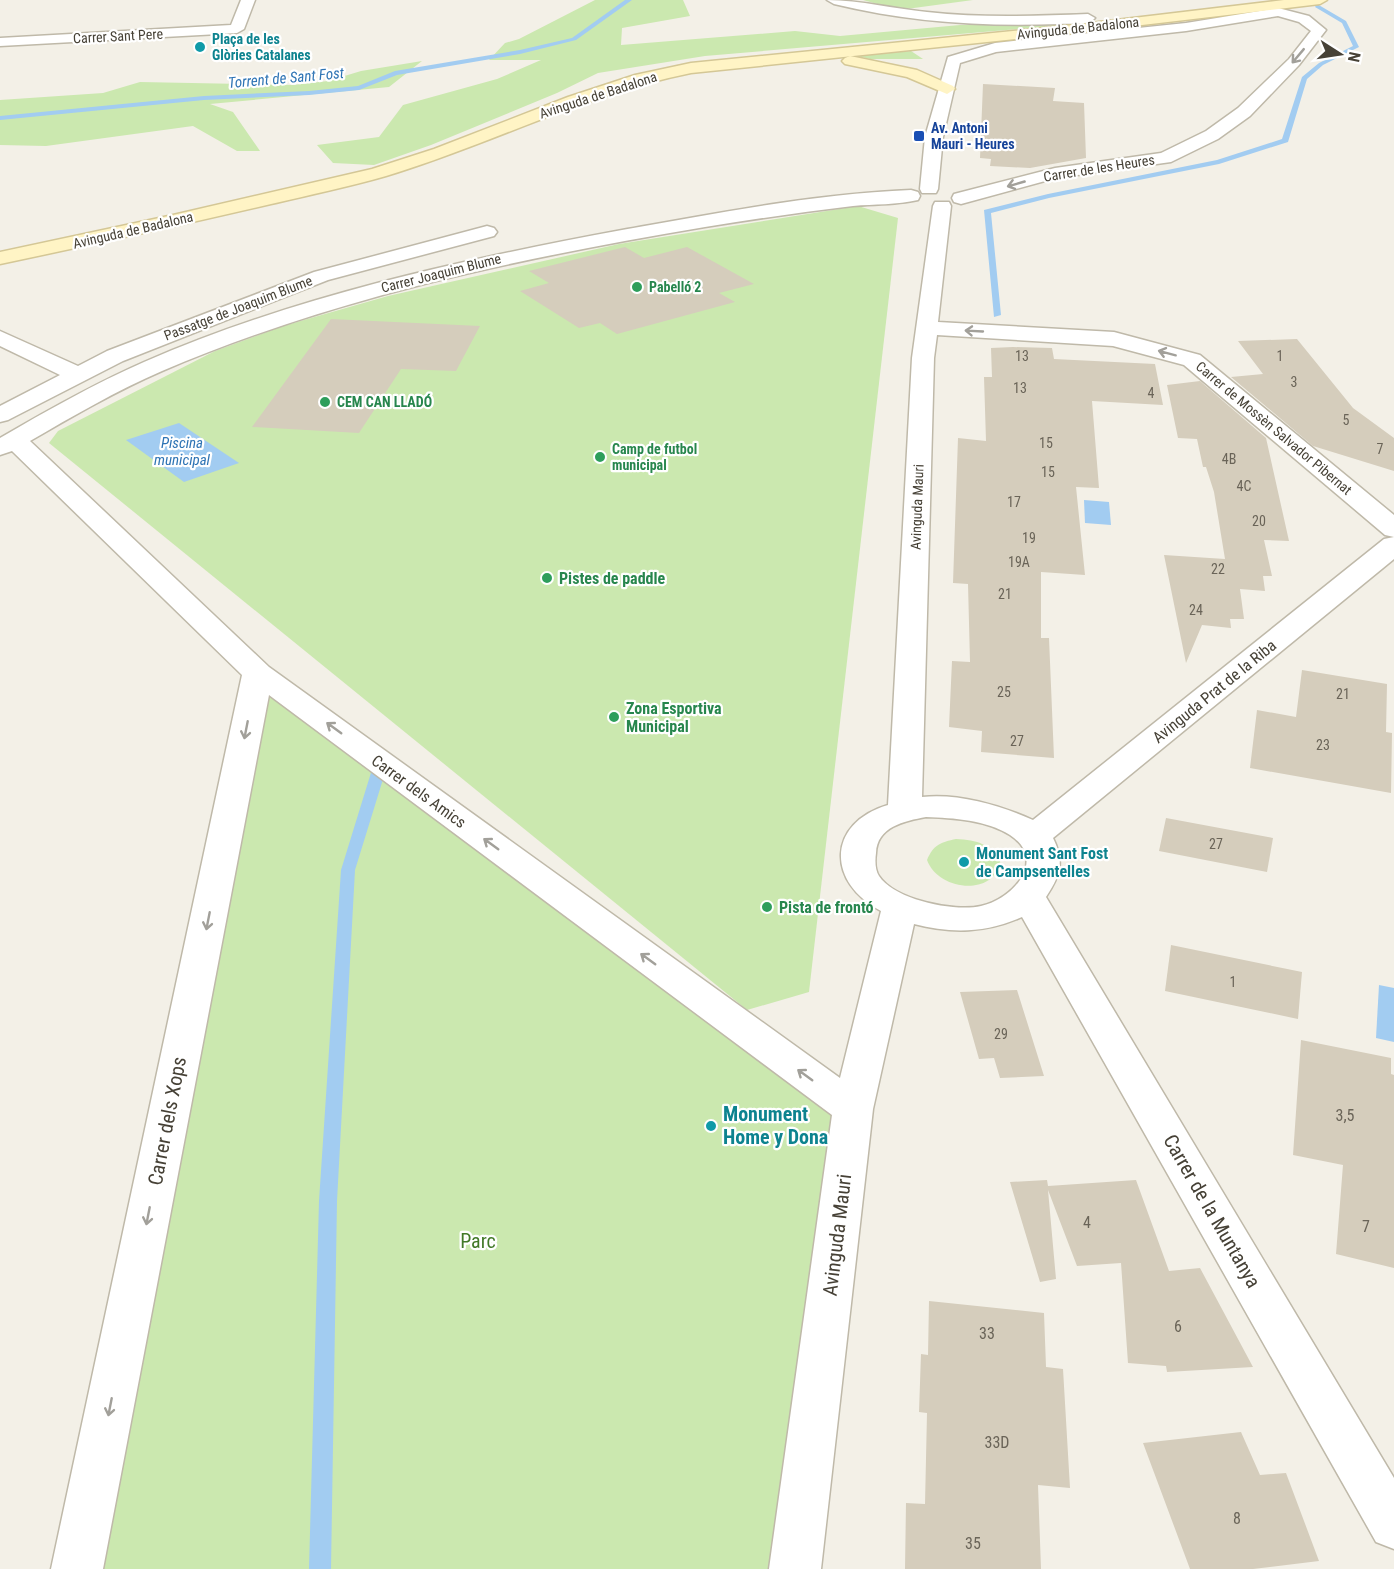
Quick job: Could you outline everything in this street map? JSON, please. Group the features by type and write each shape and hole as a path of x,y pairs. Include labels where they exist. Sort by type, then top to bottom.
{"street":[{"name":"Carrer Sant Pere","path":"0,42 237,29 248,0"},
{"path":"834,0 886,12 986,20 1048,20 1122,15 1216,1 1233,2 1250,7"},
{"name":"Avinguda de Badalona","path":"0,258 331,184 440,153 565,103 641,78 691,68 1017,35 1320,0"},
{"name":"Carrer de les Heures","path":"936,197 1055,173 1165,158 1212,135 1244,112 1294,62 1319,30 1304,19 1278,12 1186,27 995,48 941,61"},
{"path":"995,48 1017,35"},
{"path":"933,43 941,61 936,76 947,89"},
{"path":"910,45 941,61"},
{"path":"813,54 910,73 947,89"},
{"path":"866,64 941,61"},
{"name":"Avinguda Mauri","path":"905,810 923,358 929,328 936,197 934,137 947,89 941,61"},
{"path":"440,153 505,145"},
{"name":"Carrer Joaquim Blume","path":"5,434 231,333 333,300 521,254 714,219 880,197 936,197"},
{"name":"Passatge de Joaquim Blume","path":"5,434 78,375 115,356 321,276 487,232"},
{"name":"Carrer de Mossèn Salvador Pibernat","path":"929,328 1114,339 1192,360 1394,529"},
{"path":"0,338 78,375"},
{"name":"Carrer dels Amics","path":"5,434 258,673 853,1109"},
{"name":"Avinguda Prat de la Riba","path":"1034,836 1394,545"},
{"name":"Carrer dels Xops","path":"77,1569 258,673"},
{"path":"926,807 952,807 983,812 1011,822 1034,836 1041,847 1044,865 1040,879 1029,898 990,916 970,919 945,920 919,915 879,894 864,880 857,851 862,836 874,823 905,810 926,807"},
{"name":"Carrer de la Muntanya","path":"1029,898 1394,1525"},
{"name":"Avinguda Mauri","path":"795,1569 853,1109 900,906"}],"green space":[{"path":"595,0 683,0 690,16 622,28 621,45 795,31 840,36 960,25 1066,25 705,56 598,73 557,93 431,145 374,165 333,163 317,145 379,137 403,105 497,79 541,60 489,60 505,43 519,39"},
{"path":"863,0 973,0 899,10"},
{"path":"911,51 923,59 870,59 857,56"},
{"path":"422,61 389,87 210,104 233,112 260,151 237,151 193,126 46,146 0,145 0,100 103,93 140,82 293,85 328,81 361,71"},
{"name":"Zona Esportiva Municipal","path":"858,206 898,218 809,992 747,1010 49,443 58,431 215,351 283,326 388,296 619,244"},
{"name":"Parc","path":"258,673 853,1109 795,1569 77,1569"},
{"path":"956,839 983,844 993,852 1001,864 995,875 986,882 964,886 942,878 933,870 927,860 932,851 942,843"}],"water":[{"name":"Piscina municipal","path":"179,423 239,463 184,482 126,440"},
{"path":"1084,500 1109,502 1111,525 1085,523"},
{"path":"1379,985 1394,988 1394,1042 1376,1038"}],"building":[{"path":"983,84 1055,88 1053,101 1084,103 1086,158 1030,168 990,166 991,159 980,158"},
{"name":"Pabelló 2","path":"625,247 644,258 687,247 754,284 719,293 735,302 617,334 600,323 579,328 520,291 549,283 529,271"},
{"name":"CEM CAN LLADÓ","path":"331,319 480,326 456,371 401,369 359,433 252,427"},
{"path":"1297,339 1353,408 1394,438 1394,471 1313,446 1231,377 1263,374 1238,341"},
{"path":"991,348 1052,348 1054,359 1155,364 1163,405 1092,401 1099,488 1076,487 1085,575 1041,572 1041,638 1049,638 1054,758 981,752 982,731 949,727 952,661 970,662 968,584 953,583 958,438 986,441 984,377 992,377"},
{"path":"1200,381 1266,438 1289,541 1264,540 1272,576 1263,576 1265,591 1240,589 1244,619 1230,619 1231,628 1202,625 1186,663 1164,555 1225,559 1214,492 1206,467 1203,467 1197,439 1178,438 1167,385"},
{"path":"1302,670 1387,684 1386,732 1392,733 1391,793 1250,768 1257,710 1296,717"},
{"path":"1166,818 1273,838 1267,872 1159,851"},
{"path":"1171,945 1302,972 1298,1019 1165,991"},
{"path":"1017,990 1044,1076 1000,1078 994,1058 979,1059 960,992"},
{"path":"1301,1040 1391,1058 1391,1074 1394,1075 1394,1268 1336,1254 1343,1165 1293,1155"},
{"path":"1047,1180 1048,1186 1136,1180 1169,1271 1200,1268 1253,1367 1167,1372 1166,1366 1128,1363 1121,1263 1077,1266 1048,1190 1056,1279 1040,1282 1010,1182"},
{"path":"929,1301 1044,1313 1046,1367 1063,1369 1070,1488 1038,1485 1041,1569 905,1569 906,1503 925,1504 927,1413 919,1412 921,1354 928,1355"},
{"path":"1241,1432 1260,1475 1286,1473 1319,1561 1253,1569 1190,1569 1143,1443"}],"waterway":[{"name":"Torrent de Sant Fost","path":"0,118 204,98 359,88 395,73 520,52 574,39 629,0"},
{"path":"997,315 987,212 1048,196 1219,162 1285,140 1304,78 1321,64 1356,47 1344,22 1317,6"},
{"path":"320,1569 328,1201 348,870 381,763"}],"place":[{"name":"Plaça de les Glòries Catalanes","path":"200,47"},
{"name":"Av. Antoni Mauri - Heures","path":"919,136"},
{"name":"Pabelló 2","path":"637,287"},
{"name":"CEM CAN LLADÓ","path":"325,402"},
{"name":"Camp de futbol municipal","path":"600,457"},
{"name":"Pistes de paddle","path":"547,578"},
{"name":"Zona Esportiva Municipal","path":"614,717"},
{"name":"Monument Sant Fost de Campsentelles","path":"964,862"},
{"name":"Pista de frontó","path":"767,907"},
{"name":"Monument Home y Dona","path":"711,1126"}]}
